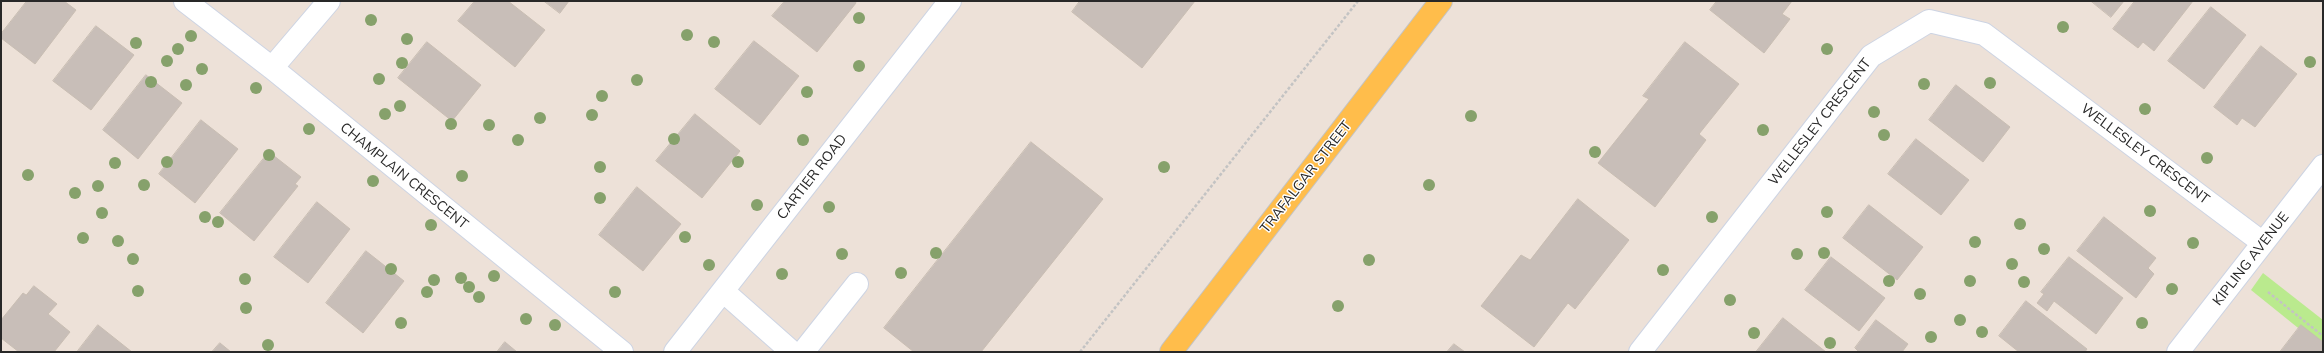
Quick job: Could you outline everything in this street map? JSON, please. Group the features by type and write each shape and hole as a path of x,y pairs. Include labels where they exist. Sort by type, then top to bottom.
{"main road":[{"name":"TRAFALGAR STREET","path":"1171,352 1441,1"}],"street":[{"name":"CHAMPLAIN CRESCENT","path":"185,1 272,68 622,352"},
{"path":"272,68 329,1"},
{"name":"CARTIER ROAD","path":"675,352 950,1"},
{"name":"WELLESLEY CRESCENT","path":"1640,352 1871,56 1929,21 1984,34 2263,243"},
{"name":"KIPLING AVENUE","path":"2178,352 2323,166"},
{"path":"803,352 857,284"},
{"path":"723,291 792,352"}],"path":[{"path":"1080,352 1358,1"},
{"path":"2268,292 2323,336"}],"green space":[{"path":"2263,273 2323,320 2323,348 2251,290"}],"building":[{"path":"27,1 64,1 76,10 35,64 1,38 1,34"},
{"path":"475,1 508,1 545,30 515,67 458,21"},
{"path":"544,1 569,1 560,13"},
{"path":"785,1 855,1 856,3 817,52 772,16"},
{"path":"1080,1 1195,1 1142,68 1072,12"},
{"path":"1717,1 1792,1 1782,14 1790,19 1764,53 1710,10"},
{"path":"2091,1 2124,1 2111,17"},
{"path":"2135,1 2193,1 2154,51 2143,42 2138,48 2113,29"},
{"path":"2211,7 2246,35 2204,89 2168,61"},
{"path":"96,26 134,55 91,110 53,81"},
{"path":"754,41 799,76 760,125 715,89"},
{"path":"427,42 481,85 452,121 398,78"},
{"path":"1685,42 1739,84 1699,134 1706,140 1655,207 1598,163 1649,99 1643,96"},
{"path":"2261,46 2297,74 2255,127 2242,118 2237,125 2214,107"},
{"path":"146,75 182,103 138,159 103,130"},
{"path":"1956,85 2010,127 1983,162 1929,120"},
{"path":"695,114 740,151 702,198 656,161"},
{"path":"201,120 238,149 195,203 159,174"},
{"path":"1916,139 1969,180 1941,215 1888,174"},
{"path":"1031,142 1103,199 981,352 914,352 884,328"},
{"path":"269,152 301,177 295,184 298,186 254,241 220,213"},
{"path":"637,187 681,224 643,271 599,235"},
{"path":"1578,199 1629,240 1575,309 1568,303 1534,347 1481,306 1521,255 1530,260"},
{"path":"317,202 350,229 308,283 274,257"},
{"path":"1869,205 1923,247 1897,280 1843,238"},
{"path":"2104,217 2156,258 2148,268 2154,274 2136,298 2077,251"},
{"path":"366,251 404,281 363,333 326,303"},
{"path":"1831,257 1885,298 1859,331 1805,290"},
{"path":"2069,257 2123,298 2096,334 2054,301 2047,311 2037,303 2044,294 2041,292"},
{"path":"34,286 57,304 48,314 70,332 54,352 19,352 1,338 1,320 23,293 26,295"},
{"path":"2026,301 2087,349 2085,352 2019,352 1999,336"},
{"path":"1783,318 1826,352 1756,352"},
{"path":"1876,320 1908,344 1902,352 1859,352 1855,348"},
{"path":"98,325 132,352 77,352"},
{"path":"2301,325 2323,342 2323,352 2280,352"},
{"path":"505,342 517,352 497,352"},
{"path":"220,343 231,352 212,352"},
{"path":"1454,344 1465,352 1447,352"}]}
